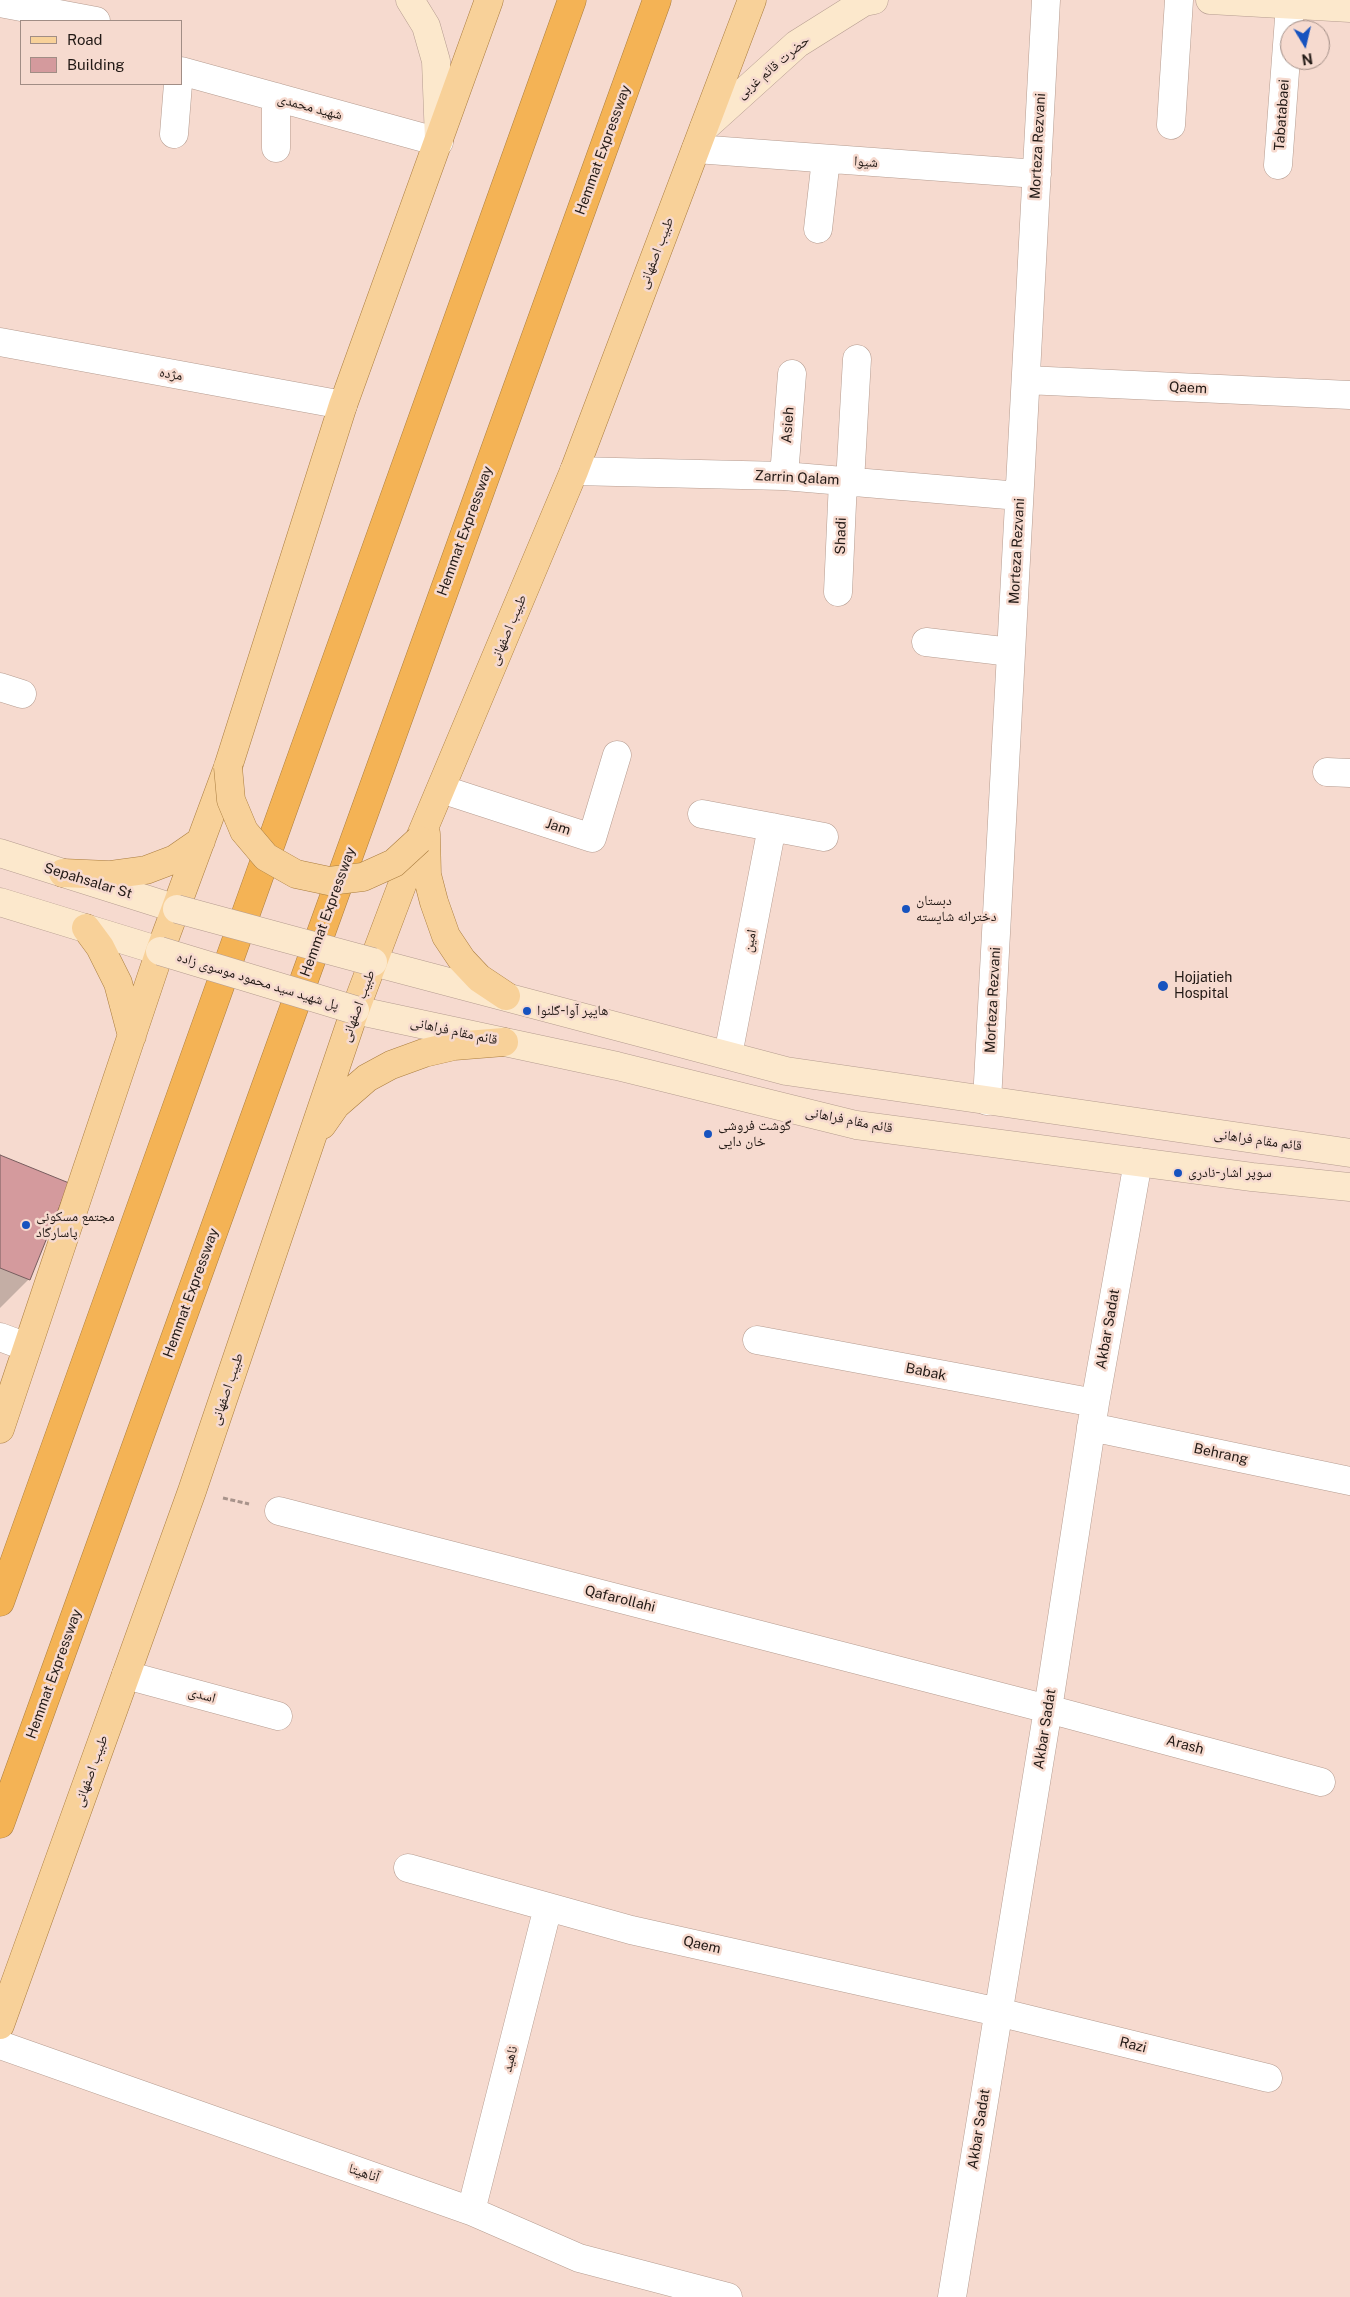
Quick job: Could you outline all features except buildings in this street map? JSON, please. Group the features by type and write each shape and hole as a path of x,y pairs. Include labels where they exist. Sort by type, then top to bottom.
{"highway":[{"path":"0,1602 572,0"},
{"name":"Hemmat Expressway","path":"0,1824 656,0"}],"main road":[{"path":"410,0 426,26 436,61 439,142"},
{"path":"0,1429 160,952 228,767 343,405 489,0"},
{"name":"طبیب اصفهانی","path":"0,2026 192,1491 355,1010 423,831 574,471 752,0"},
{"name":"حضرت قائم غربی","path":"700,139 797,44 864,2 874,0"},
{"path":"1210,0 1290,5 1348,5"},
{"path":"228,767 231,800 244,832 266,857 296,874 329,881 363,877 394,863 423,831"},
{"path":"423,831 427,875 446,936 462,960 479,978 506,996"},
{"path":"63,873 109,875 146,870 175,859 201,841"},
{"name":"Sepahsalar St","path":"0,853 177,909"},
{"path":"0,902 160,952"},
{"path":"177,909 373,962"},
{"path":"86,928 100,946 118,983 132,1036"},
{"name":"پل شهید سید محمود موسوی زاده","path":"160,952 355,1010"},
{"name":"قائم مقام فراهانی","path":"373,962 786,1071 1350,1153"},
{"name":"قائم مقام فراهانی","path":"355,1010 617,1066 856,1124 1138,1162 1350,1187"},
{"path":"311,1140 336,1105 367,1078 390,1065 424,1052 454,1046 504,1042"}],"street":[{"name":"Morteza Rezvani","path":"987,1101 1046,0"},
{"path":"1171,125 1179,0"},
{"path":"0,3 91,20"},
{"name":"Tabatabaei","path":"1278,166 1290,5"},
{"name":"شهید محمدی","path":"182,71 439,142"},
{"path":"174,134 178,85"},
{"path":"276,97 276,148"},
{"name":"شیوا","path":"700,139 826,159 1037,174"},
{"path":"818,229 826,159"},
{"name":"مژده","path":"0,342 343,405"},
{"name":"Shadi","path":"838,592 857,359"},
{"name":"Asieh","path":"784,476 792,374"},
{"name":"Qaem","path":"1026,380 1350,396"},
{"name":"Zarrin Qalam","path":"574,471 784,476 1020,496"},
{"path":"926,642 1011,652"},
{"name":"Jam","path":"441,789 592,838 617,755"},
{"path":"702,814 824,837"},
{"name":"امین","path":"728,1055 772,827"},
{"name":"Akbar Sadat","path":"952,2297 1048,1709 1093,1415 1138,1162"},
{"path":"0,1337 27,1347"},
{"name":"Babak","path":"757,1340 1093,1415"},
{"name":"Behrang","path":"1093,1415 1350,1481"},
{"name":"Qafarollahi","path":"279,1511 1048,1709"},
{"name":"اسدی","path":"126,1675 278,1716"},
{"name":"Arash","path":"1048,1709 1321,1782"},
{"name":"Qaem","path":"408,1868 631,1930 998,2012"},
{"name":"ناهید","path":"471,2211 548,1907"},
{"name":"Razi","path":"998,2012 1268,2078"},
{"name":"آناهیتا","path":"0,2045 471,2211 580,2258 728,2297"}],"path":[{"path":"192,1491 279,1511"}],"place":[{"name":"دبستان دخترانه شایسته","path":"906,909"},
{"name":"Hojjatieh Hospital","path":"1163,986"},
{"name":"هایپر آوا-گلنوا","path":"527,1011"},
{"name":"گوشت فروشی خان دایی","path":"708,1134"},
{"name":"سوپر اشار-نادری","path":"1178,1173"},
{"name":"مجتمع مسکونی پاسارگاد","path":"26,1225"}]}
